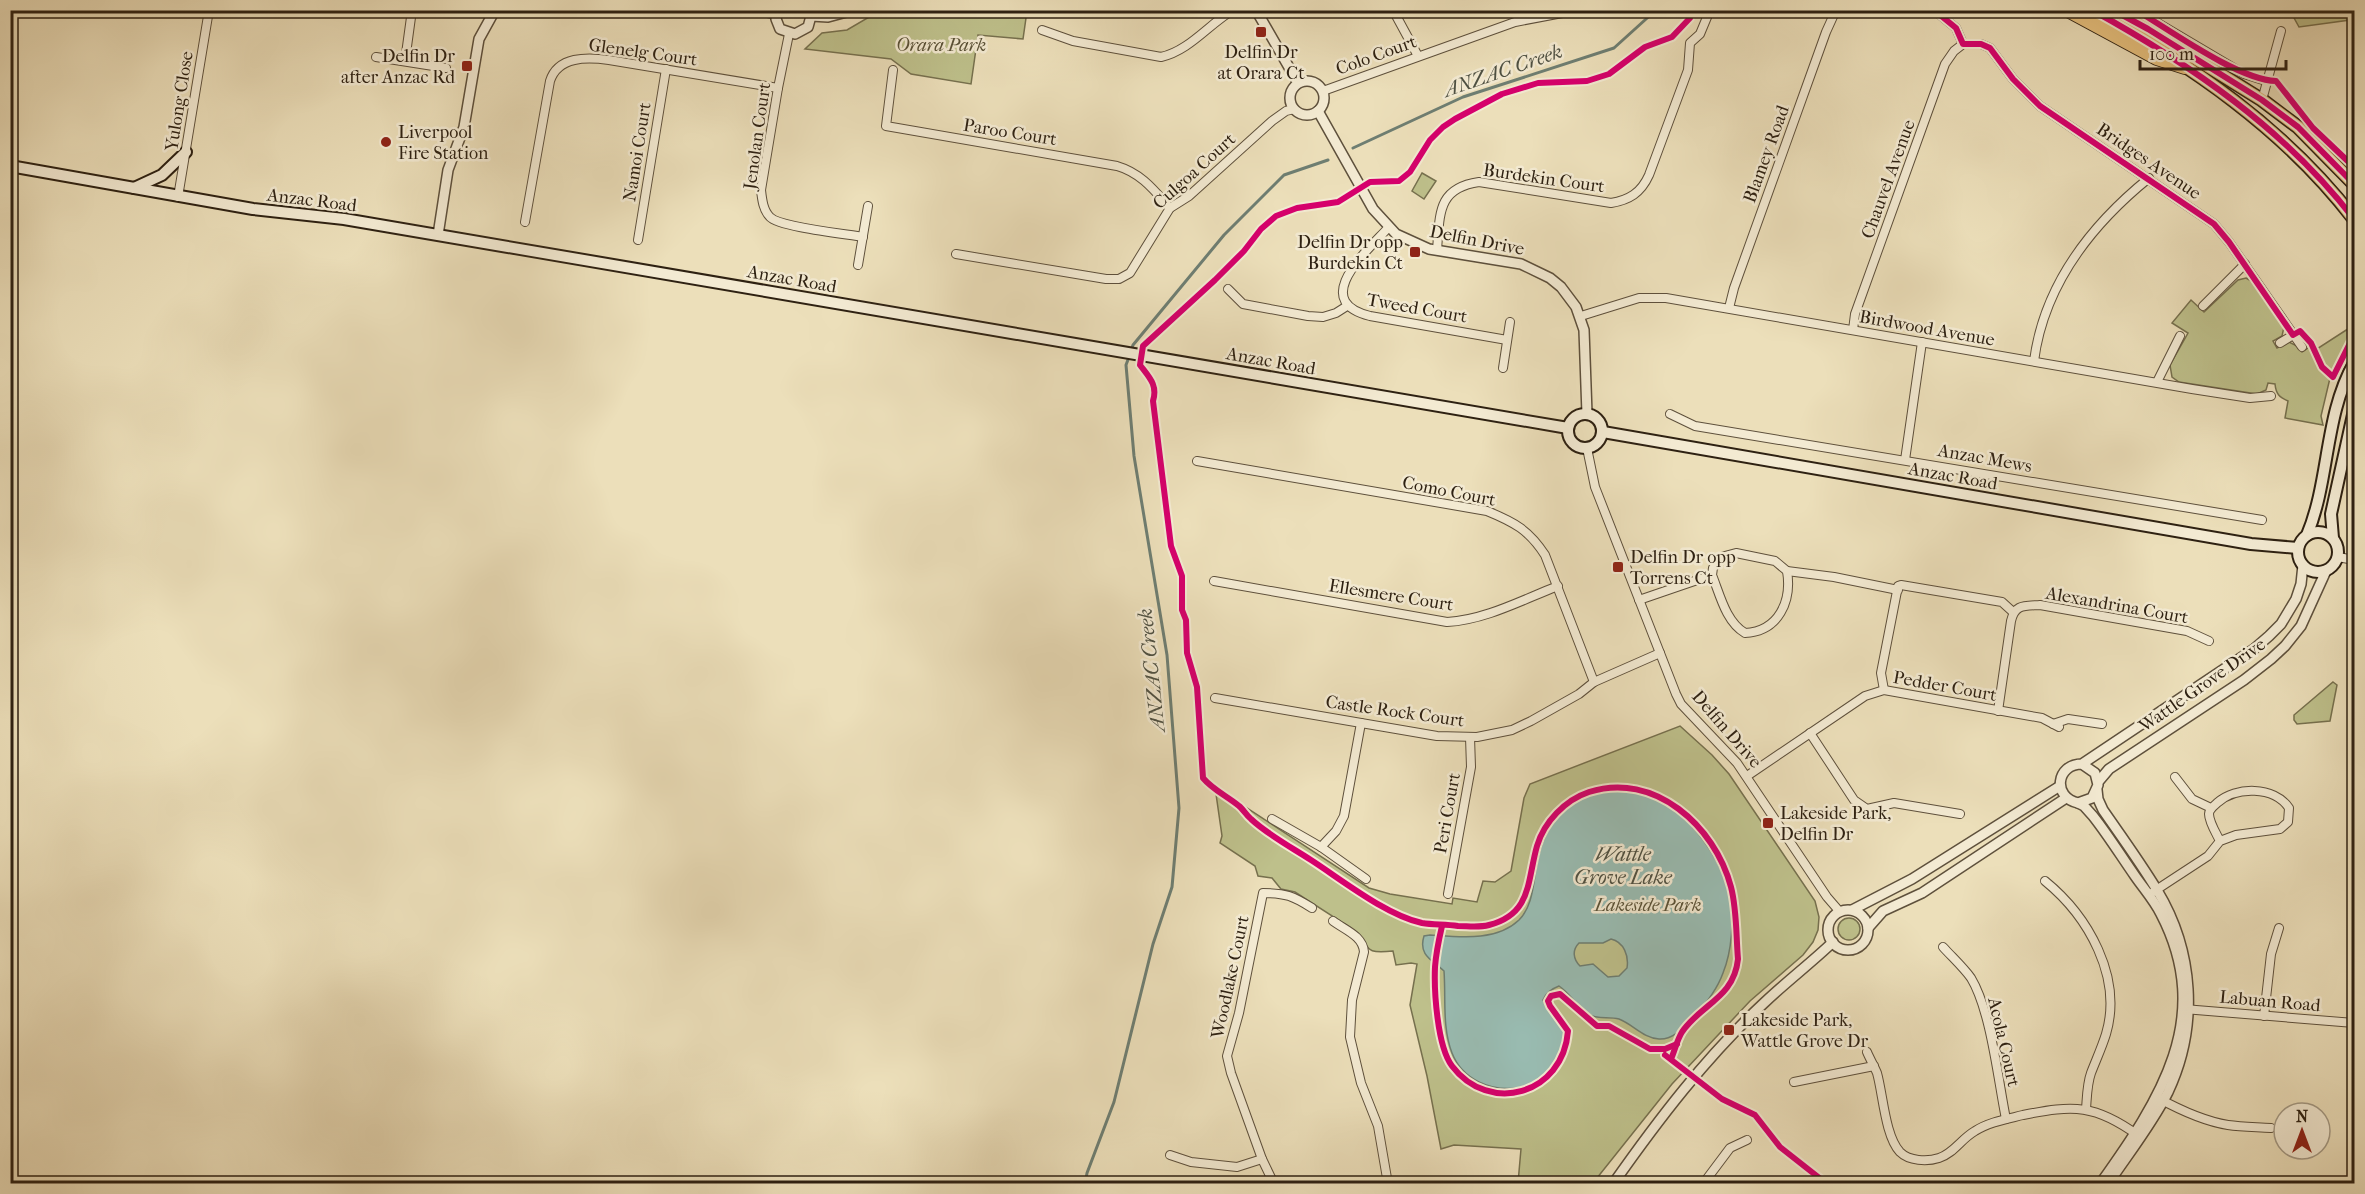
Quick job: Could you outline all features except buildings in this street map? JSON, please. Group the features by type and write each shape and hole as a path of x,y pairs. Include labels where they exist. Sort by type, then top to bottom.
{"highway":[{"path":"2068,10 2157,58 2186,67"}],"main road":[{"path":"2092,10 2186,67 2260,121 2296,152 2333,191 2355,219"},
{"path":"2113,10 2148,29 2262,100 2298,127 2355,184"},
{"path":"134,188 162,175 186,152"},
{"name":"Anzac Road","path":"10,165 178,197 253,209 322,216 438,235 1568,428"},
{"path":"2355,363 2344,381 2337,404 2317,512 2307,535 2298,548 2303,565 2314,572 2326,571 2338,558 2331,514 2355,410"},
{"path":"1587,414 1598,419 1603,432 1596,444 1581,448 1572,442 1568,428 1574,418 1587,414"},
{"name":"Anzac Road","path":"1603,432 2251,544 2298,548"},
{"path":"2307,535 2320,531 2333,538"}],"street":[{"name":"Yulong Close","path":"178,197 209,10"},
{"path":"405,61 412,10"},
{"path":"438,235 448,171 464,127 479,39 495,10"},
{"path":"757,10 777,12 776,19 780,28 789,34 805,30 810,14 828,17 854,10"},
{"path":"1042,30 1073,41 1161,57 1171,55 1181,49 1218,19 1233,10"},
{"path":"1256,10 1298,83"},
{"path":"1392,10 1418,56"},
{"name":"Colo Court","path":"1323,91 1527,14 1578,10"},
{"name":"Burdekin Court","path":"1437,250 1446,196 1455,188 1466,184 1479,182 1611,203 1624,201 1634,195 1643,187 1649,176 1688,70 1690,43 1700,34 1710,10"},
{"name":"Blamey Road","path":"1730,308 1742,266 1826,32 1836,10"},
{"path":"1935,10 1956,28 1963,44"},
{"path":"2136,10 2244,74 2266,81"},
{"path":"2262,100 2281,31"},
{"name":"Jenolan Court","path":"789,34 761,190 763,203 773,220 863,237"},
{"name":"Bridges Avenue","path":"1963,44 1981,44 1990,48 2013,79 2040,106 2214,224 2245,264 2301,347"},
{"name":"Chauvel Avenue","path":"1853,330 1855,314 1945,64 1954,51 1963,44"},
{"path":"376,57 446,68"},
{"name":"Glenelg Court","path":"525,222 553,72 573,59 591,57 778,88"},
{"name":"Namoi Court","path":"638,240 666,69"},
{"name":"Paroo Court","path":"893,70 886,126 1065,156 1131,170 1145,180 1170,208"},
{"path":"1313,82 1323,91 1323,103 1318,111 1308,115 1294,109 1290,94 1298,83 1313,82"},
{"name":"Culgoa Court","path":"956,254 1106,279 1119,279 1130,273 1170,208 1189,196 1272,121 1286,111 1294,109"},
{"name":"Delfin Drive","path":"1318,111 1373,209 1388,228 1413,243 1437,250 1521,264 1536,270 1562,287 1581,316 1585,339 1587,414"},
{"path":"2034,361 2043,320 2069,265 2100,222 2119,202 2149,178"},
{"path":"858,265 868,206"},
{"name":"Tweed Court","path":"1388,228 1349,272 1342,294 1347,306 1357,313 1370,316 1507,339"},
{"path":"2203,306 2245,264"},
{"path":"1228,289 1243,304 1308,316 1323,317 1347,306"},
{"name":"Birdwood Avenue","path":"1581,316 1639,298 1666,298 2250,398 2271,396"},
{"path":"1503,368 1510,322"},
{"path":"2280,343 2293,335"},
{"path":"2157,382 2180,336"},
{"path":"1905,460 1922,342"},
{"name":"Anzac Mews","path":"1670,414 1695,426 2262,520"},
{"name":"Delfin Drive","path":"1587,448 1595,487 1681,704 1726,750 1747,776 1827,897 1840,912"},
{"name":"Como Court","path":"1197,461 1487,511 1522,527 1535,538 1545,555 1594,682"},
{"path":"1787,571 1789,584 1782,613 1776,620 1763,629 1749,633 1736,628 1712,575 1713,568 1721,558 1736,553 1775,561 1787,571 1834,577 1898,590"},
{"path":"2338,558 2355,560"},
{"name":"Wattle Grove Drive","path":"2082,764 2254,649 2269,636 2281,624 2296,599 2301,584 2303,565"},
{"name":"Wattle Grove Drive","path":"2098,786 2109,769 2244,680 2271,659 2301,626 2326,571"},
{"path":"1639,600 1712,575"},
{"name":"Ellesmere Court","path":"1214,581 1447,622 1464,621 1481,616 1558,586"},
{"path":"1884,690 1881,673 1898,590 1901,585 2002,602 2013,612 1998,711"},
{"name":"Alexandrina Court","path":"2013,612 2018,608 2040,605 2187,631 2209,641"},
{"name":"Castle Rock Court","path":"1215,698 1437,736 1470,737 1512,730 1567,701 1594,682 1660,653"},
{"name":"Pedder Court","path":"1747,776 1866,696 1884,690 2042,718 2056,726 2068,719 2102,724"},
{"path":"1321,847 1336,831 1344,816 1361,723"},
{"path":"1810,733 1854,800 1868,809 1894,803 1960,814"},
{"name":"Peri Court","path":"1448,894 1471,767 1470,737"},
{"path":"2108,1184 2174,1078 2183,1050 2189,988 2183,954 2173,924 2103,810 2098,799 2098,786 2092,769 2082,764 2070,766 2062,774 2060,786 2066,798 2084,806 2153,892"},
{"path":"2175,777 2192,799 2211,808"},
{"path":"2060,786 1912,879 1852,910 1835,915 1829,926 1833,942 1844,949 1856,948 1865,940 1868,928 1883,912 1922,893 2066,798"},
{"path":"2078,803 2089,800 2098,786"},
{"path":"2153,892 2208,856 2220,841 2249,832 2280,829 2288,822 2289,808 2280,797 2251,790 2239,791 2211,808 2209,815 2220,841"},
{"path":"1272,819 1321,847 1366,879"},
{"path":"2045,881 2060,893 2090,934 2104,964 2108,980 2110,1016 2106,1034 2090,1075 2086,1109"},
{"name":"Woodlake Court","path":"1274,1184 1262,1159 1227,1056 1239,1013 1263,893 1283,893 1293,896 1312,908"},
{"path":"1852,910 1863,916 1868,928"},
{"path":"1333,921 1357,937 1363,944 1364,952 1352,1000 1350,1037 1361,1083 1378,1126 1388,1184"},
{"path":"2264,1016 2271,954 2279,928"},
{"path":"1613,1184 1662,1115 1722,1047 1763,1004 1833,942"},
{"name":"Acola Court","path":"1943,947 1970,978 1978,992 1987,1020 2006,1119"},
{"name":"Labuan Road","path":"2186,1009 2355,1023"},
{"path":"1867,1052 1874,1066 1892,1138 1899,1151 1907,1158 1936,1159 1950,1153 1976,1130 2006,1119 2054,1109 2086,1109 2116,1120 2137,1135"},
{"path":"1794,1082 1874,1066"},
{"path":"2160,1099 2190,1114 2217,1123 2271,1128"},
{"path":"2100,1184 2137,1135"},
{"path":"1703,1184 1730,1148 1747,1140"},
{"path":"1170,1155 1191,1162 1237,1167 1262,1159"}],"green space":[{"name":"Orara Park","path":"881,10 1027,11 1023,39 978,35 971,84 911,74 891,59 805,49 822,33 847,30"},
{"path":"2297,11 2352,11 2350,20 2299,27 2293,16"},
{"path":"1422,173 1436,181 1424,199 1412,191"},
{"path":"2246,278 2253,282 2284,327 2282,336 2273,341 2277,348 2289,342 2302,352 2314,344 2317,349 2354,325 2354,331 2330,378 2321,416 2323,425 2285,418 2288,401 2278,395 2275,384 2268,383 2266,390 2257,394 2179,382 2172,377 2170,365 2188,333 2172,323 2191,300 2204,312 2238,280"},
{"path":"2333,682 2337,685 2330,721 2297,724 2294,715"},
{"name":"Lakeside Park","path":"1680,726 1729,774 1815,901 1819,917 1818,930 1813,942 1803,955 1750,1001 1672,1084 1593,1183 1518,1183 1521,1149 1454,1145 1441,1149 1410,1005 1417,964 1396,965 1393,951 1371,950 1351,928 1295,892 1281,889 1272,878 1258,876 1255,866 1220,843 1222,836 1215,787 1369,888 1390,894 1452,904 1453,898 1477,902 1483,881 1495,882 1511,871 1524,798 1530,784"},
{"path":"1845,918 1853,918 1860,925 1860,933 1853,940 1845,940 1838,933 1838,925"}],"water":[{"name":"Wattle Grove Lake","path":"1621,790 1656,797 1680,814 1703,839 1720,869 1730,896 1732,915 1730,945 1720,979 1706,1003 1686,1025 1674,1035 1664,1039 1648,1036 1619,1019 1592,1016 1563,989 1556,987 1547,993 1543,1000 1562,1026 1564,1035 1561,1056 1551,1072 1535,1083 1517,1088 1497,1088 1479,1082 1463,1070 1452,1053 1446,1023 1444,971 1425,953 1424,936 1488,935 1510,927 1519,920 1527,909 1533,890 1539,852 1552,824 1571,804 1599,793","holes":["1611,939 1625,950 1627,959 1627,968 1619,976 1608,977 1593,964 1580,966 1576,960 1574,952 1579,943 1603,943"]}],"waterway":[{"name":"ANZAC Creek","path":"1353,148 1463,97 1614,48 1656,10"},
{"name":"ANZAC Creek","path":"1131,351 1133,345 1224,235 1284,175 1328,160"},
{"name":"ANZAC Creek","path":"1085,1184 1114,1102 1153,944 1172,887 1179,808 1167,655 1134,456 1126,365 1129,357"}],"cycle path":[{"path":"1671,1059 1682,1032 1698,1014 1724,992 1735,972 1738,959 1733,896 1723,865 1711,843 1678,809 1658,797 1636,789 1613,788 1589,792 1572,800 1550,820 1540,837 1529,883 1520,904 1513,913 1489,925 1458,926 1422,923 1379,905 1280,841 1203,778 1197,687 1187,653 1186,620 1182,610 1182,576 1171,546 1153,401 1154,390 1152,382 1140,365 1143,346 1215,280 1244,251 1261,229 1276,216 1297,208 1338,202 1370,182 1399,181 1410,172 1430,140 1455,119 1502,94 1538,83 1587,81 1609,74 1645,47 1672,37 1690,18 1692,10"},
{"path":"1934,10 1956,28 1963,44 1981,44 1990,48 2013,79 2040,106 2214,224 2293,335 2300,331 2311,343 2322,367 2333,377 2354,335"},
{"path":"2092,10 2165,53 2234,101 2298,156 2354,219"},
{"path":"2113,10 2148,29 2262,100 2298,127 2354,184"},
{"path":"2136,10 2225,64 2261,79 2276,81 2313,128 2354,167"},
{"path":"1442,926 1435,977 1440,1032 1447,1057 1452,1066 1467,1081 1485,1090 1504,1093 1522,1091 1539,1083 1553,1070 1563,1053 1568,1031 1548,1001 1551,996 1560,994 1597,1026 1609,1026 1650,1049 1665,1049 1677,1044"},
{"path":"1665,1055 1722,1099 1755,1115 1780,1147 1827,1184"}],"place":[{"name":"Delfin Dr at Orara Ct","path":"1261,32"},
{"name":"Delfin Dr after Anzac Rd","path":"467,66"},
{"name":"Liverpool Fire Station","path":"386,142"},
{"name":"Delfin Dr opp Burdekin Ct","path":"1415,252"},
{"name":"Delfin Dr opp Torrens Ct","path":"1618,567"},
{"name":"Lakeside Park, Delfin Dr","path":"1768,823"},
{"name":"Lakeside Park, Wattle Grove Dr","path":"1729,1030"}]}
